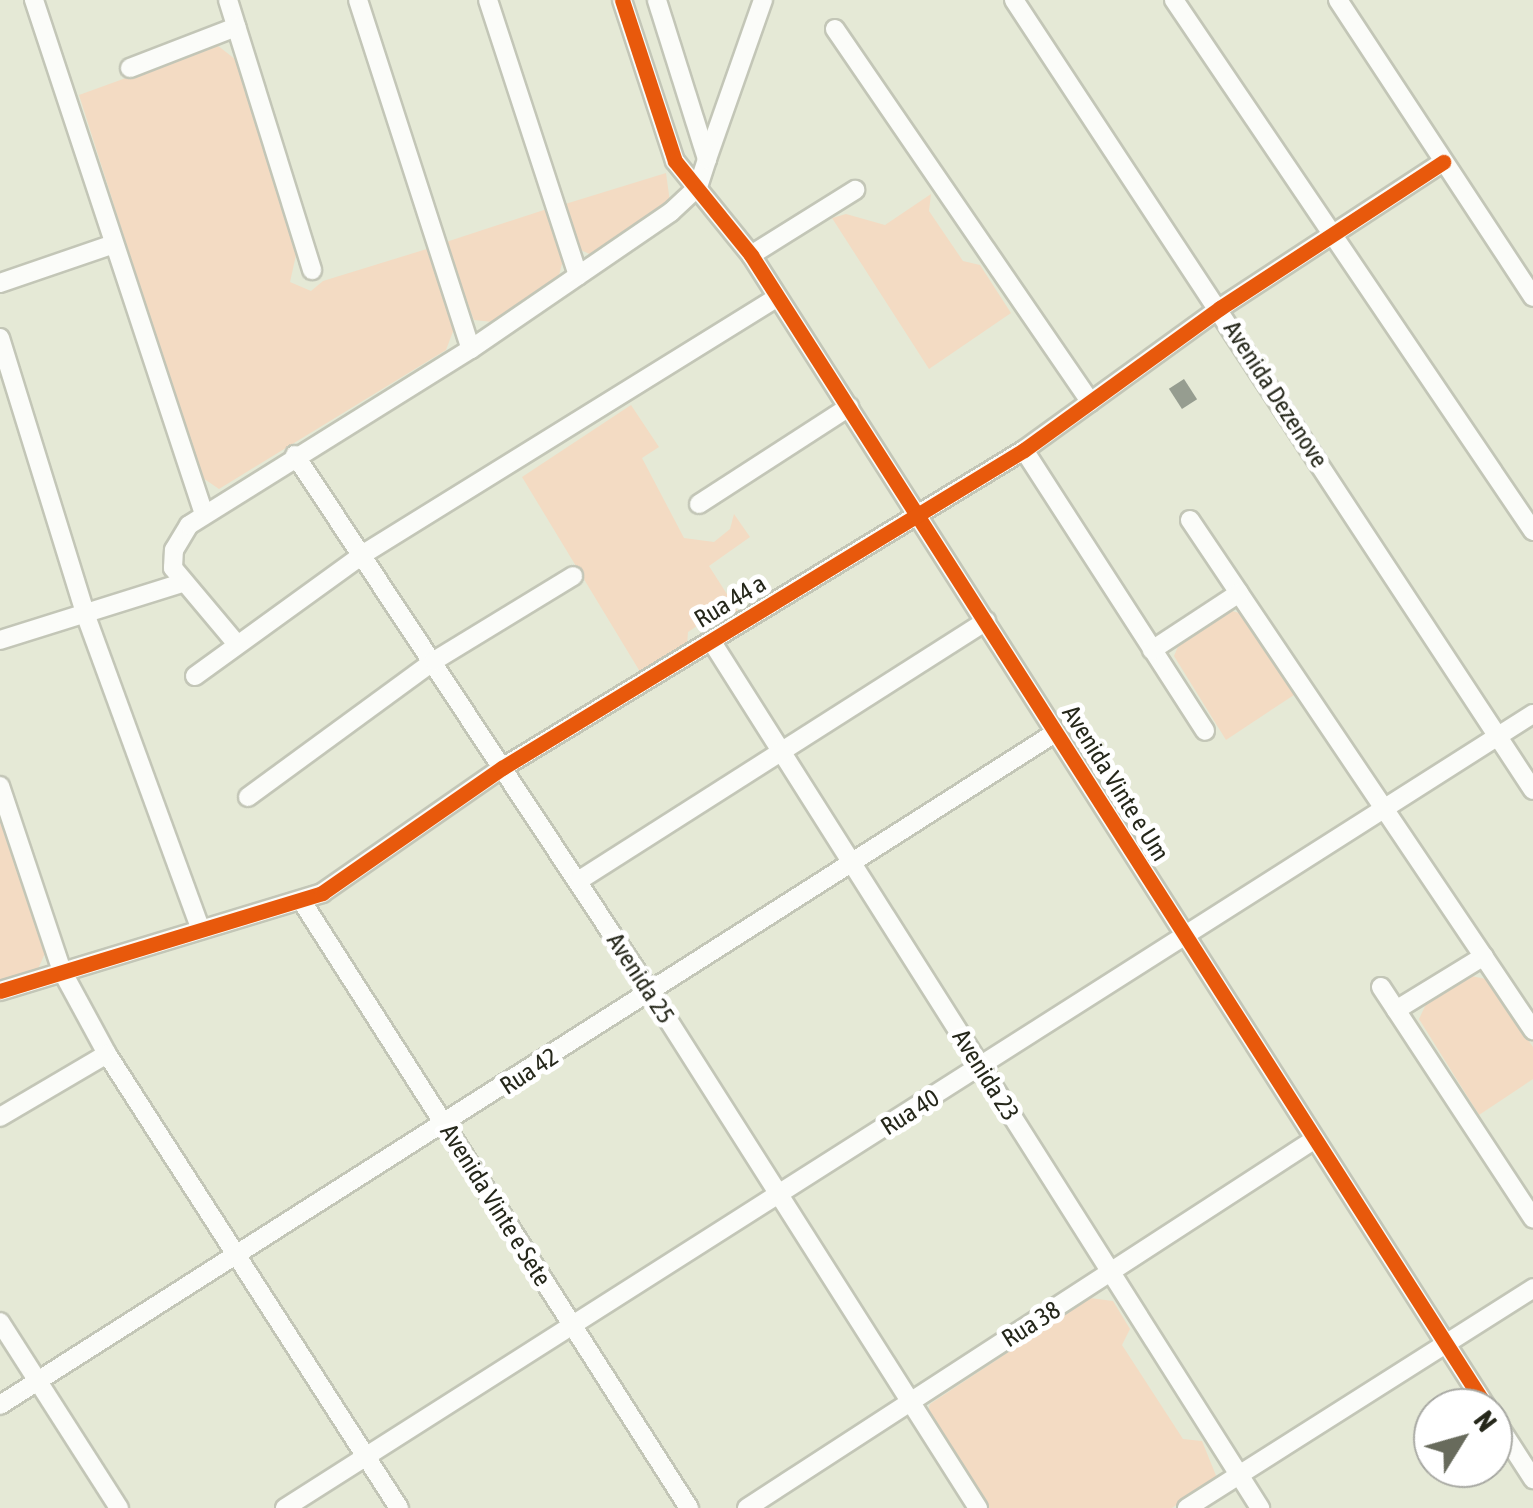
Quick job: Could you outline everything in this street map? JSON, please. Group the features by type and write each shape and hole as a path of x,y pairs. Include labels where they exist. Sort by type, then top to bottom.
{"street":[{"path":"34,0 204,514"},
{"path":"228,0 312,270"},
{"path":"358,0 471,348"},
{"path":"488,0 578,276"},
{"name":"Avenida Vinte e Um","path":"622,0 676,161 751,255 986,620 1183,937 1475,1388"},
{"path":"656,0 707,159"},
{"path":"236,644 182,583 173,568 174,550 204,514 471,348 578,276 698,186 762,0"},
{"name":"Avenida Dezenove","path":"1014,0 1220,308 1533,790"},
{"path":"1174,0 1533,531"},
{"path":"1338,0 1533,297"},
{"path":"130,68 236,27"},
{"path":"835,28 1090,402"},
{"name":"Rua 44 a","path":"0,991 200,928 303,904 502,768 1024,450 1220,308 1443,162"},
{"path":"751,255 854,190"},
{"path":"0,283 114,244"},
{"path":"195,676 365,554 777,298"},
{"path":"0,338 86,616 200,928"},
{"path":"700,504 849,407"},
{"path":"1024,450 1205,731"},
{"name":"Avenida 25","path":"295,454 365,554 578,881 978,1508"},
{"path":"1190,520 1533,1030"},
{"path":"248,797 434,661 574,576"},
{"path":"0,640 182,583"},
{"path":"1152,650 1239,594"},
{"path":"578,881 781,747 986,620"},
{"name":"Avenida 23","path":"712,642 1260,1508"},
{"name":"Rua 40","path":"285,1508 1533,714"},
{"name":"Rua 42","path":"0,1405 446,1125 1054,733"},
{"path":"0,786 62,971 107,1054 234,1260 399,1508"},
{"name":"Avenida Vinte e Sete","path":"303,904 689,1508"},
{"path":"1396,1010 1484,956"},
{"path":"1381,987 1533,1218"},
{"path":"0,1117 107,1054"},
{"name":"Rua 38","path":"747,1508 1314,1139"},
{"path":"1186,1508 1533,1288"},
{"path":"0,1322 119,1508"},
{"path":"1513,1448 1533,1479"}],"shaded area":[{"path":"217,45 240,63 298,246 290,282 311,291 323,281 430,248 455,326 446,350 219,489 200,476 79,95"},
{"path":"666,173 670,202 594,256 576,248 562,205"},
{"path":"931,194 929,211 963,261 980,265 1011,313 929,369 832,218 846,214 885,225"},
{"path":"547,209 563,260 559,275 493,322 474,320 443,243"},
{"path":"631,405 659,447 642,458 684,538 714,542 730,529 734,514 750,537 709,566 739,613 718,627 703,622 688,632 687,646 642,675 522,477"},
{"path":"1232,611 1243,614 1297,693 1226,740 1174,656 1179,644"},
{"path":"0,810 46,951 38,969 0,983"},
{"path":"1471,976 1486,979 1533,1047 1533,1079 1479,1115 1419,1019 1427,1002"},
{"path":"1090,1298 1113,1301 1130,1329 1122,1345 1183,1439 1202,1441 1217,1478 1172,1508 986,1508 927,1413 930,1404"}],"building":[{"path":"1184,379 1197,399 1182,409 1169,389"}],"cycle path":[{"path":"622,0 675,161 751,255 1474,1388"},
{"path":"0,991 322,893 502,768 1024,450 1220,308 1443,162"}]}
